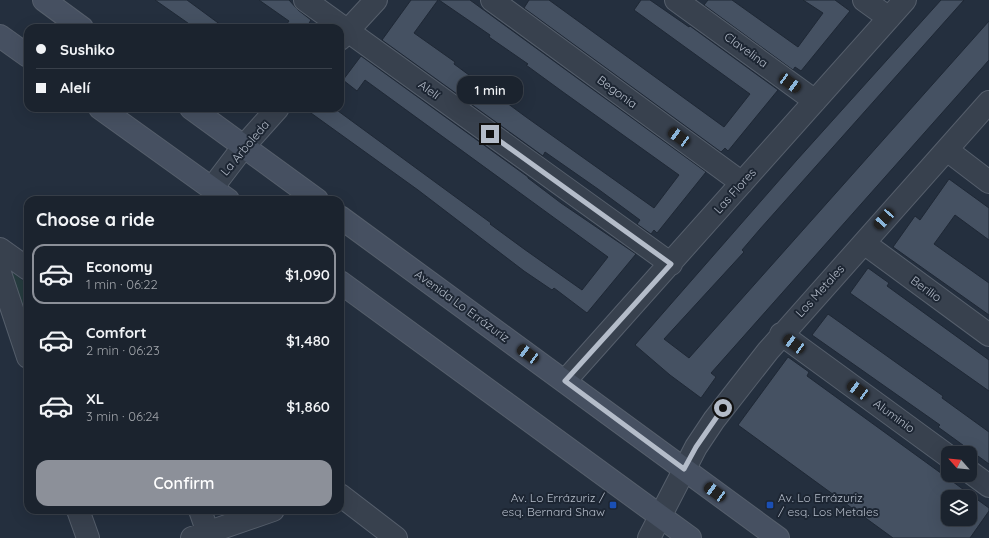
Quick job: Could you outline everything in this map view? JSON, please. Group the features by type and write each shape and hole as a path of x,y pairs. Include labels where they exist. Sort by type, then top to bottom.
{"main road":[{"path":"44,0 77,24"},
{"path":"0,36 24,53"},
{"path":"106,112 220,194"},
{"path":"197,112 312,196"},
{"name":"Avenida Lo Errázuriz","path":"344,220 778,538"},
{"path":"344,285 690,538"}],"street":[{"name":"Alelí","path":"305,0 332,24"},
{"path":"344,35 376,0"},
{"name":"Begonia","path":"492,0 742,183"},
{"name":"Clavelina","path":"676,0 815,101"},
{"path":"864,0 889,18"},
{"name":"Las Flores","path":"565,381 905,0"},
{"name":"Alelí","path":"344,35 671,264"},
{"name":"Los Metales","path":"649,538 696,447 714,420 781,334 989,102"},
{"name":"La Arboleda","path":"220,194 244,146 274,112"},
{"path":"947,150 989,182"},
{"name":"Berilio","path":"864,242 989,335"},
{"path":"0,248 24,266"},
{"path":"0,273 24,345"},
{"name":"Aluminio","path":"781,334 941,451"},
{"path":"977,477 989,486"},
{"path":"344,498 396,538"},
{"path":"79,514 88,538"},
{"path":"200,514 200,535 261,514"}],"green space":[{"path":"0,262 24,282 24,332"}],"building":[{"path":"155,0 187,0 220,24 189,24"},
{"path":"259,0 289,0 298,10 311,20 308,24 287,24 289,21"},
{"path":"411,0 438,0 414,33 455,62 454,64 526,117 654,208 679,175 526,65 528,64 489,37 490,35 439,0 470,0 706,172 657,233 654,230 651,234 637,224 640,220 598,189 545,152 543,156 382,40"},
{"path":"529,0 549,0 724,127 750,94 634,10 641,0 650,0 689,27 690,26 778,90 728,151 725,148 721,152 524,8"},
{"path":"708,0 732,0 798,47 823,13 803,0 835,0 850,11 801,71 795,67 793,70 704,5"},
{"path":"941,0 964,0 760,229 742,250 744,252 664,339 689,358 989,21 989,60 711,373 716,377 701,398 670,375 635,345 796,161"},
{"path":"361,56 528,177 561,203 636,254 587,313 554,288 552,290 524,271 418,190 310,112 339,112 491,223 490,224 524,249 582,290 608,257 365,80 357,91 344,81"},
{"path":"949,179 989,208 989,240 955,215 934,244 989,283 989,315 893,247 915,216 920,220"},
{"path":"868,268 889,283 887,286 989,360 989,391 850,293"},
{"path":"828,314 943,396 942,398 989,432 989,464 977,455 977,446 964,446 938,427 940,425 812,335"},
{"path":"788,357 809,372 807,376 941,473 941,482 953,482 964,490 941,490 941,526 977,526 977,499 989,508 989,511 970,538 893,538 738,425"}],"place":[{"name":"Av. Lo Errázuriz / esq. Bernard Shaw","path":"613,505"},
{"name":"Av. Lo Errázuriz / esq. Los Metales","path":"770,505"}],"route":[{"path":"490,134 671,264 565,381 684,469 696,447 723,408"}]}
